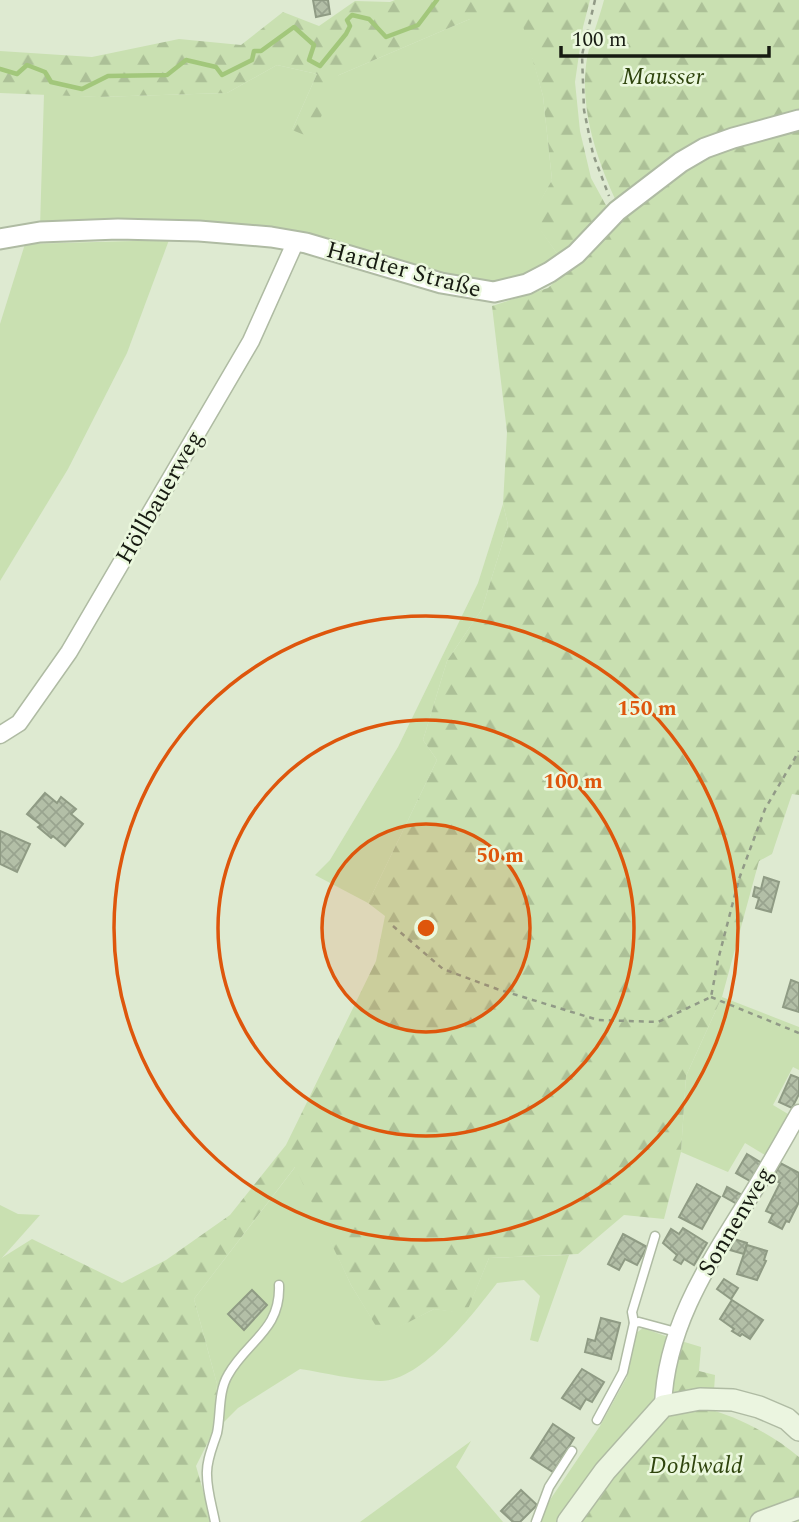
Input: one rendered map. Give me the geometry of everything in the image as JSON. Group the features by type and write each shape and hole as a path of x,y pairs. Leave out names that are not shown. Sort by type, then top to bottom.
{"main road":[{"path":"568,1522 605,1471 663,1406 700,1399 733,1401 760,1407 787,1419 799,1430"},
{"path":"761,1522 799,1508"}],"street":[{"name":"Hardter Straße","path":"0,239 40,232 118,229 199,231 271,237 306,243 441,283 494,292 527,284 550,272 576,254 617,211 681,162 705,148 799,121"},
{"name":"Höllbauerweg","path":"0,735 19,723 69,652 251,341 295,243"},
{"name":"Sonnenweg","path":"663,1406 665,1372 676,1332 695,1286 799,1112"}],"lane":[{"path":"597,1420 623,1372 634,1323 632,1312 655,1236"},
{"path":"215,1522 206,1473 217,1432 224,1384 232,1369 272,1320 280,1298 279,1285"},
{"path":"634,1323 676,1332"},
{"path":"536,1522 549,1487 572,1451"}],"path":[{"path":"596,0 582,55 584,110 593,154 604,186 617,211"},
{"path":"711,997 739,879 765,808 799,751"},
{"path":"393,926 443,969 497,989 598,1020 658,1022 711,997 799,1033"}],"green space":[{"path":"590,0 575,82 580,131 591,178 608,209 558,255 531,217 552,180 543,96 521,19 470,19 339,75 312,138 292,130 317,74 277,65 227,93 97,97 0,93 0,51 92,57 179,39 241,45 283,12 319,26 355,1"},
{"name":"Mausser","path":"604,0 799,0 799,110 729,131 616,201 596,149 585,95 587,58"},
{"path":"470,19 522,19 543,96 552,180 532,217 558,255 541,268 512,283 478,285 364,254 40,227 44,94 97,97 227,93 277,65 317,74 292,130 339,75"},
{"path":"799,130 799,795 792,794 772,854 759,861 722,997 686,1076 681,1152 664,1219 624,1215 578,1254 489,1258 466,1314 434,1309 382,1336 351,1285 295,1167 194,1299 217,1384 212,1434 196,1466 212,1522 0,1522 0,1259 32,1239 122,1283 166,1260 230,1215 286,1145 376,961 385,916 368,903 437,760 423,740 447,661 482,609 508,525 503,504 507,432 492,306 548,288 629,211 709,156"},
{"path":"169,240 127,353 68,469 0,581 0,324 25,244"},
{"path":"503,504 508,525 482,609 447,661 423,740 437,760 368,903 315,875 330,860 398,747 478,583"},
{"path":"722,997 799,1027 799,1070 793,1067 773,1105 788,1114 765,1155 745,1143 728,1172 681,1152 686,1076"},
{"path":"296,1166 351,1285 382,1335 434,1309 466,1313 489,1258 569,1255 538,1342 530,1340 540,1296 524,1280 497,1283 445,1344 412,1370 396,1378 380,1381 300,1369 238,1408 212,1434 217,1384 194,1299"},
{"path":"0,1205 18,1214 40,1215 0,1260"},
{"path":"643,1328 668,1337 659,1366 654,1408 627,1430 610,1457 559,1522 535,1522 600,1426 627,1377 635,1334"},
{"path":"678,1340 701,1347 699,1371 715,1375 714,1391 673,1394 668,1389"},
{"name":"Doblwald","path":"699,1406 752,1426 799,1457 799,1522 570,1522 665,1413"},
{"path":"471,1441 456,1467 503,1522 360,1522"}],"building":[{"path":"313,0 328,0 330,14 316,17"},
{"path":"45,793 57,803 61,797 76,809 71,814 83,824 65,846 53,836 51,838 38,827 41,825 27,814"},
{"path":"0,831 30,844 17,872 0,864"},
{"path":"764,877 779,882 771,912 756,908 759,898 753,896 755,887 761,889"},
{"path":"791,980 799,983 799,1012 783,1007"},
{"path":"791,1075 799,1078 799,1094 792,1108 779,1102"},
{"path":"747,1154 762,1163 752,1182 736,1173"},
{"path":"780,1163 799,1173 799,1202 789,1222 786,1221 782,1229 769,1222 773,1214 766,1211 780,1183 773,1179"},
{"path":"697,1184 720,1197 702,1229 679,1217"},
{"path":"727,1187 742,1195 737,1204 723,1196"},
{"path":"683,1228 707,1243 694,1265 684,1259 681,1264 674,1260 677,1255 663,1243 671,1229 679,1234"},
{"path":"623,1234 647,1247 637,1265 625,1259 619,1270 608,1264"},
{"path":"734,1239 747,1243 744,1254 730,1250"},
{"path":"747,1245 767,1251 766,1261 757,1280 737,1274"},
{"path":"724,1279 738,1288 731,1299 717,1289"},
{"path":"252,1290 267,1305 244,1330 228,1314"},
{"path":"732,1300 763,1320 750,1339 732,1331 734,1329 720,1319"},
{"path":"601,1318 620,1323 611,1359 585,1352 588,1339 595,1341"},
{"path":"582,1369 604,1382 592,1402 586,1399 580,1409 562,1398"},
{"path":"553,1424 574,1438 553,1472 531,1458"},
{"path":"521,1490 537,1505 520,1522 513,1522 501,1511"}],"waterway":[{"path":"0,69 17,74 27,65 45,72 51,82 82,89 108,76 167,75 186,60 216,67 222,75 252,60 254,51 261,51 294,27 314,45 309,60 320,66 346,34 350,26 347,20 352,15 369,19 386,37 418,25 437,0"}]}
